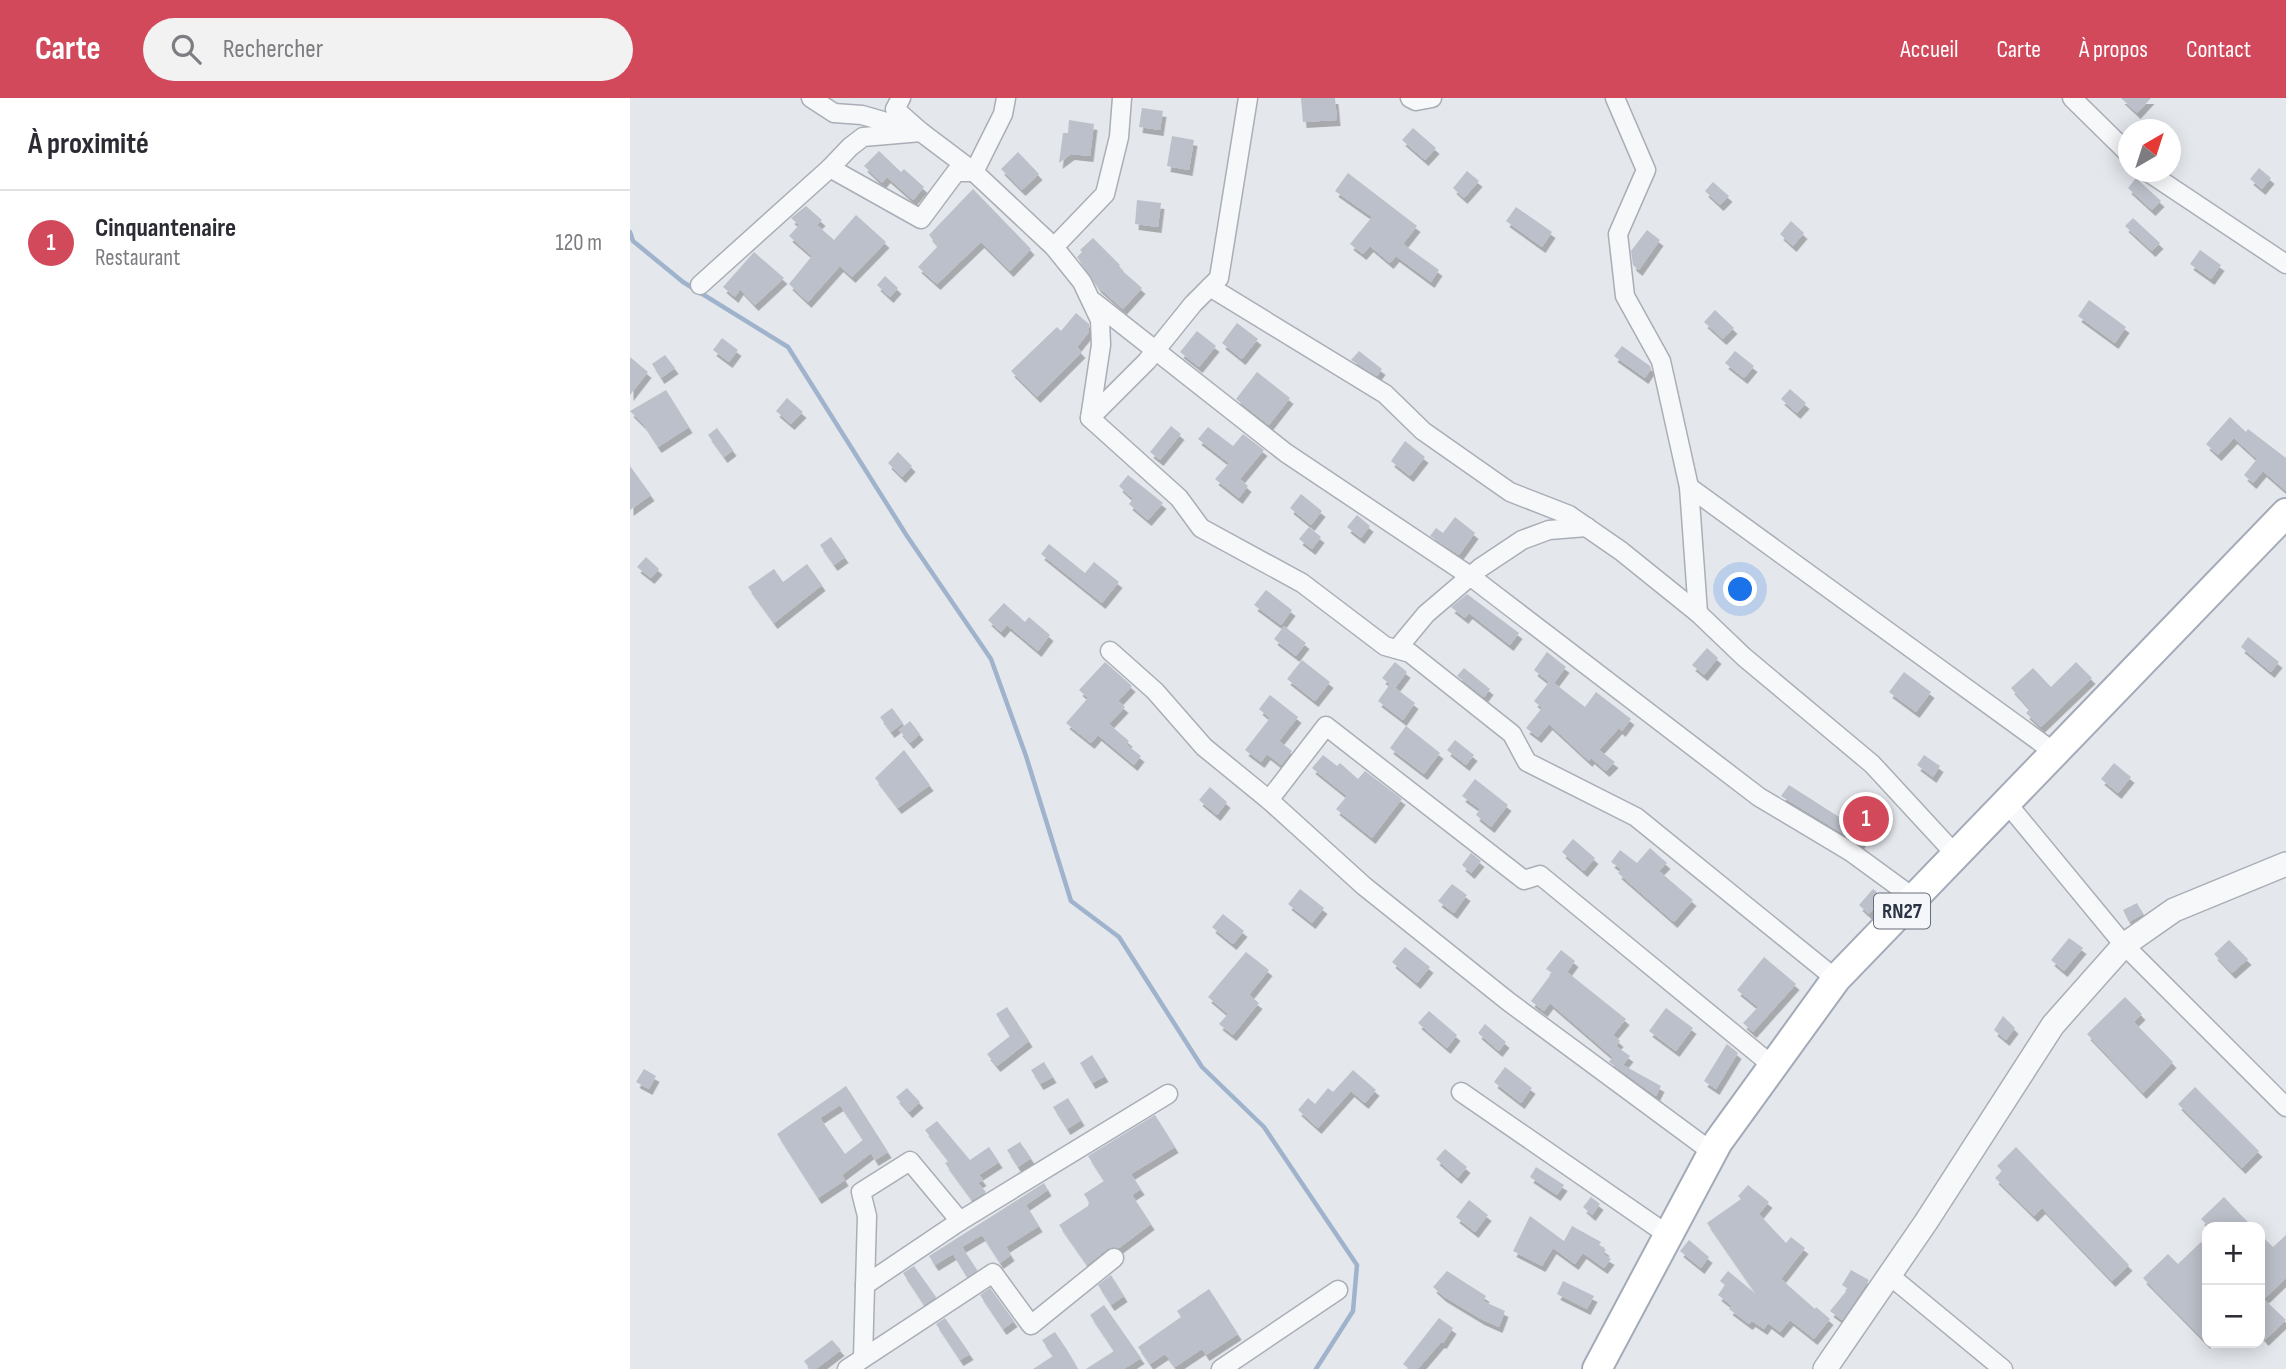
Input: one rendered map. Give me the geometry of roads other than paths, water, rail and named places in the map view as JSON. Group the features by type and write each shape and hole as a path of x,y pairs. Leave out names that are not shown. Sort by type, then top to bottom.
{"main road":[{"name":"RN27","path":"1597,1369 1712,1153 1836,979 2286,513"}],"street":[{"path":"811,98 834,113 862,115 921,132"},
{"path":"901,98 895,109 974,172 1054,247 1082,282 1100,320 1101,345 1090,418"},
{"path":"974,172 1003,114 1006,98"},
{"path":"1054,247 1105,194 1119,137 1122,98"},
{"path":"1090,418 1155,351 1219,278 1248,98"},
{"path":"1410,98 1416,101 1432,98"},
{"path":"1615,98 1646,170 1618,234 1625,296 1661,361 1689,487 1698,613"},
{"path":"2073,98 2118,142"},
{"path":"700,285 863,137 921,132"},
{"path":"830,168 921,219 956,172 974,172"},
{"path":"2163,182 2286,264"},
{"path":"1210,287 1385,394 1423,431 1510,492 1569,515 1621,551 1698,613 1744,657 1872,764 1956,855"},
{"path":"1090,298 1286,453 1470,576 1759,797 1851,852 1914,898"},
{"path":"1090,418 1180,498 1201,528 1302,583 1385,646 1410,653 1512,734 1527,762 1636,817 1836,979"},
{"path":"1689,487 2054,752"},
{"path":"1397,649 1426,614 1470,576 1522,540 1549,530 1587,527"},
{"path":"1110,650 1155,691 1204,747 1269,800 1375,895 1509,1002 1712,1153"},
{"path":"1269,800 1326,726 1524,880 1540,875 1773,1066"},
{"path":"2006,802 2124,945 2286,1107"},
{"path":"1825,1369 1926,1222 2053,1025 2124,945 2174,910 2286,864"},
{"path":"1461,1092 1668,1235"},
{"path":"865,1285 960,1221 1168,1094"},
{"path":"863,1358 867,1216 861,1192 910,1161 960,1221"},
{"path":"847,1369 993,1273 1031,1325 1114,1258"},
{"path":"1889,1275 2003,1369"},
{"path":"1220,1369 1338,1290"}],"waterway":[{"path":"630,232 633,241 683,282 788,347 907,536 991,659 1026,756 1071,901 1119,937 1202,1067 1264,1127 1357,1265 1353,1311 1316,1369"}],"place":[{"name":"Cinquantenaire","path":"1866,819"}]}
